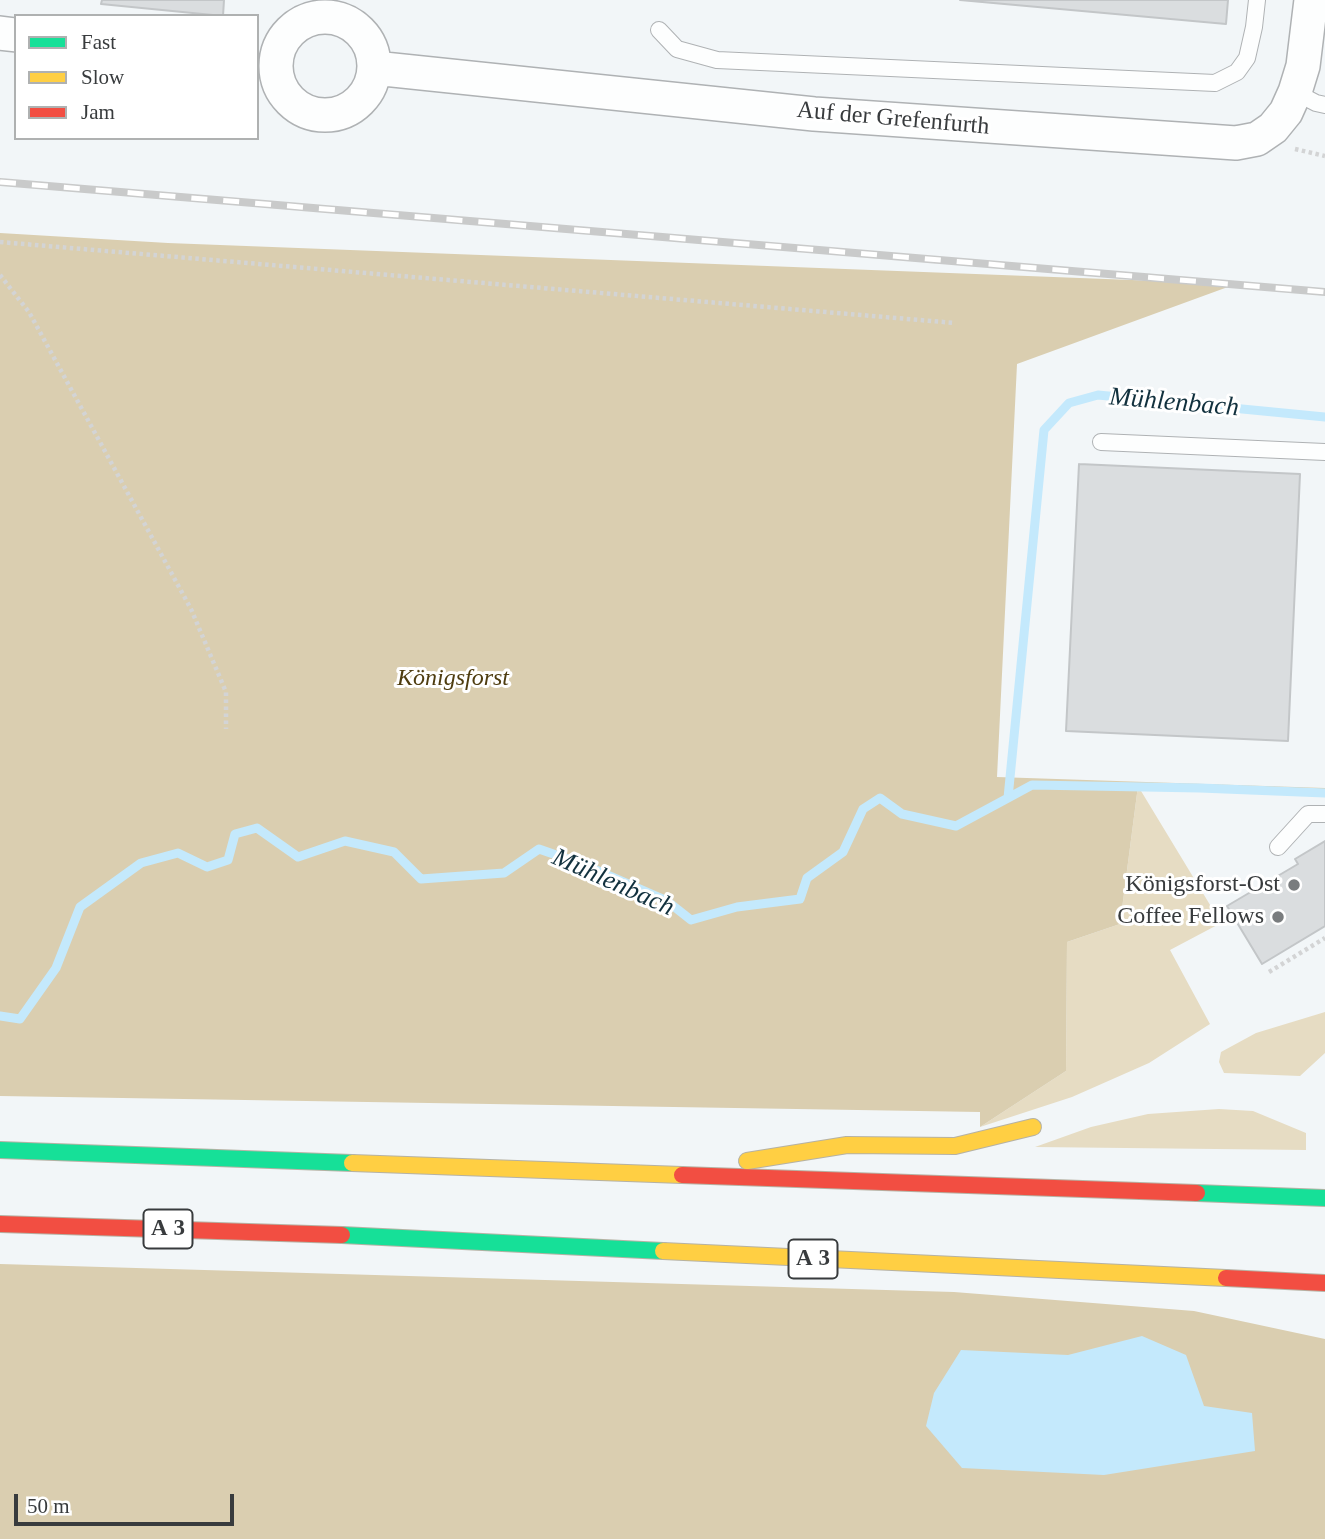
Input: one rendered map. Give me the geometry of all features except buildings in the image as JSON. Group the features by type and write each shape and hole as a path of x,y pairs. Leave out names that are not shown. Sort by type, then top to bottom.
{"highway":[{"path":"658,1175 847,1145 956,1146 1033,1128"},
{"path":"0,1150 1325,1198"},
{"name":"A 3","path":"0,1224 336,1235 1325,1283"},
{"name":"A 3","path":"1291,1282 1325,1290"}],"street":[{"name":"Auf der Grefenfurth","path":"374,68 814,114 1236,144 1257,139 1273,128 1286,112 1310,99 1303,66 1311,0"},
{"path":"331,17 358,29 373,54 374,68 371,83 363,97 351,107 336,113 321,114 305,111 292,102 282,90 267,59 289,32 301,23 315,18 331,17"}],"lane":[{"path":"659,30 677,49 717,60 1215,83 1237,72 1247,58 1257,0"},
{"path":"1101,442 1325,452"},
{"path":"1278,847 1308,814 1325,814"}],"path":[{"path":"0,242 955,323"},
{"path":"0,275 29,312 191,609 226,692 226,729"},
{"path":"1269,972 1325,938"}],"shaded area":[{"path":"1138,786 1221,923 1170,950 1210,1024 1149,1063 1072,1097 980,1127 1066,1071 1067,942 1120,924"},
{"path":"1325,1012 1325,1053 1300,1076 1224,1073 1219,1062 1221,1052 1256,1033"},
{"path":"1219,1109 1253,1111 1306,1133 1306,1150 1035,1147 1091,1127 1148,1114"}],"green space":[{"name":"Königsforst","path":"0,233 168,243 1236,284 1017,364 997,777 1325,788 1325,797 1138,786 1120,924 1067,942 1066,1071 980,1127 980,1112 0,1096"},
{"path":"0,1264 954,1292 1194,1311 1325,1339 1325,1539 0,1539"}],"water":[{"path":"1142,1336 1186,1355 1204,1406 1252,1413 1255,1451 1104,1475 962,1468 926,1426 934,1393 961,1350 1068,1355"}],"waterway":[{"name":"Mühlenbach","path":"0,1016 20,1019 56,968 80,907 141,863 178,853 207,867 228,860 235,834 257,828 298,857 345,841 394,852 421,879 504,873 539,849 582,864 667,901 691,920 737,907 800,899 807,878 843,852 863,809 880,798 902,814 956,826 1008,798 1044,430 1069,403 1098,395 1325,417"},
{"path":"1008,798 1032,785 1325,793"}],"railway":[{"path":"0,182 1325,292"}],"traffic: fast":[{"path":"0,1150 352,1163"},
{"path":"1197,1193 1325,1198"},
{"path":"342,1235 663,1251"}],"traffic: slow":[{"path":"747,1161 847,1145 955,1146 1033,1127"},
{"path":"352,1163 682,1175"},
{"path":"663,1251 1226,1278"}],"traffic: jam":[{"path":"682,1175 1197,1193"},
{"path":"0,1224 342,1235"},
{"path":"1226,1278 1325,1283"}],"place":[{"name":"Königsforst-Ost","path":"1294,885"},
{"name":"Coffee Fellows","path":"1278,917"}]}
